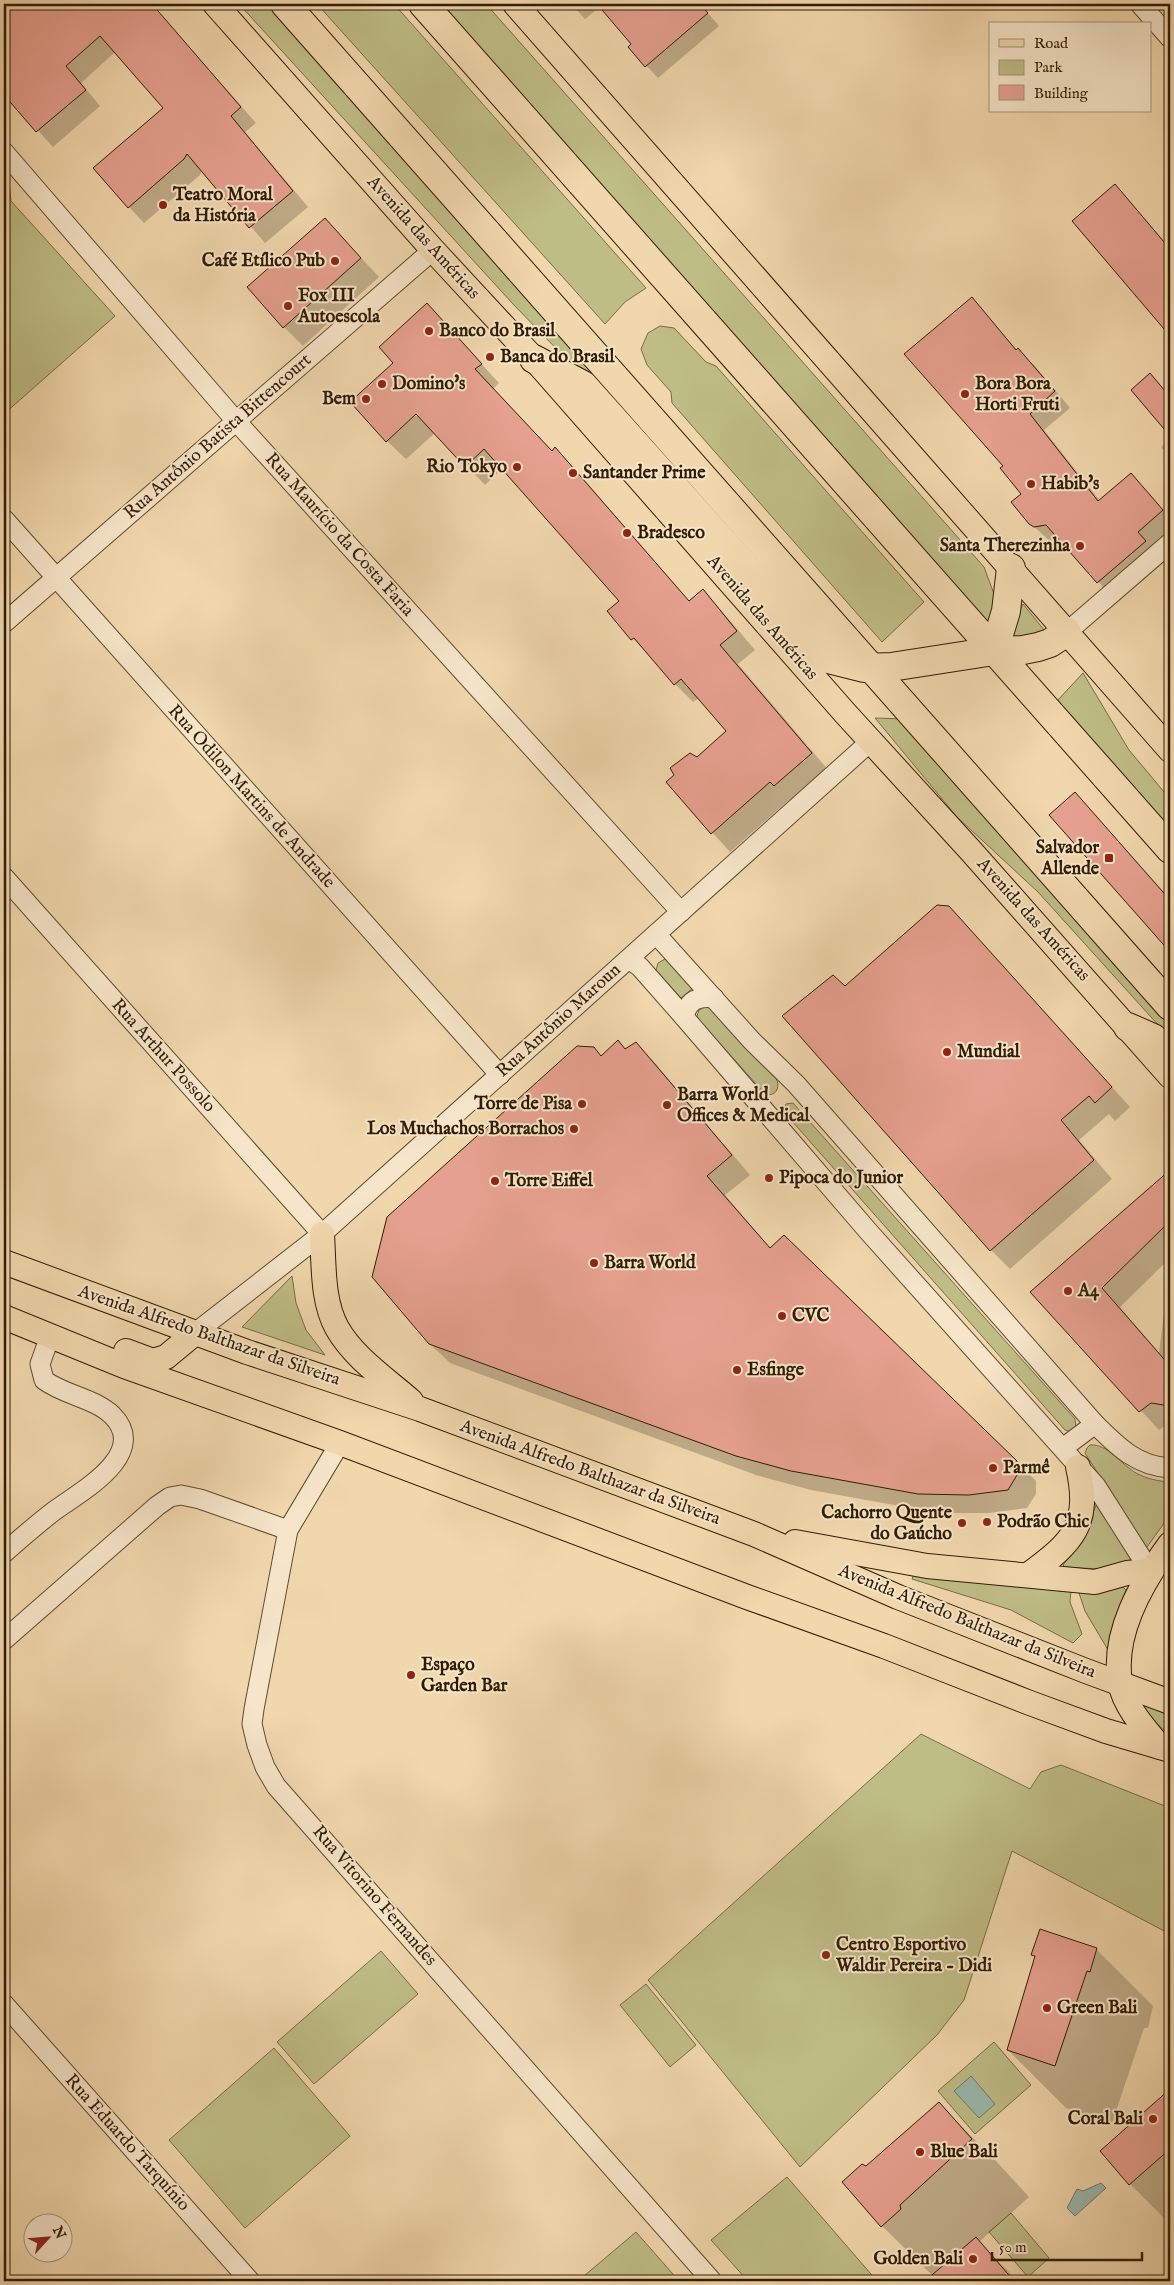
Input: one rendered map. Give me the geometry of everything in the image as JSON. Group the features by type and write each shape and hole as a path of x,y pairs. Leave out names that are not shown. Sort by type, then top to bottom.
{"highway":[{"path":"285,4 1170,1006"},
{"path":"423,4 1170,848"},
{"path":"534,359 583,385 828,659 849,666 873,669 994,651 1023,650 1050,643 1067,632"},
{"path":"994,651 1006,611 1011,568"},
{"path":"1128,1026 1153,1038 1170,1053"}],"main road":[{"name":"Avenida das Américas","path":"215,4 433,250 534,359 871,741 1128,1026 1170,1076"},
{"path":"515,4 612,118 1170,750"},
{"path":"322,1234 327,1298 337,1327 351,1348 420,1409"},
{"name":"Avenida Alfredo Balthazar da Silveira","path":"4,1262 196,1333 420,1409 754,1534 898,1597 1170,1702"},
{"path":"4,1308 153,1361 166,1357 196,1333"},
{"path":"4,1317 124,1366 340,1443 747,1597 884,1646 1030,1703 1106,1731 1165,1748"},
{"path":"1028,1575 1065,1546 1075,1532 1081,1514 1083,1490 1078,1467"},
{"path":"754,1534 927,1566 1095,1582 1127,1573 1150,1572"},
{"path":"1165,1748 1143,1727 1120,1683 1121,1642 1129,1617 1150,1572 1170,1544"}],"street":[{"path":"1140,4 1170,38"},
{"name":"Rua Maurício da Costa Faria","path":"4,152 236,421 681,912"},
{"name":"Rua Antônio Batista Bittencourt","path":"4,623 433,250"},
{"name":"Rua Odilon Martins de Andrade","path":"4,518 500,1075"},
{"path":"1067,632 1170,542"},
{"name":"Rua Antônio Maroun","path":"196,1333 322,1234 871,741"},
{"name":"Rua Arthur Possolo","path":"4,877 322,1234"},
{"path":"656,934 752,1041 796,1084 1120,1450 1140,1462 1170,1468"},
{"path":"629,959 640,967 684,1016 868,1231 1064,1448 1078,1467 1096,1486 1150,1572"},
{"path":"684,1016 688,1005 696,998 714,998"},
{"path":"4,1251 39,1276"},
{"path":"4,1552 54,1511 101,1477 123,1449 123,1437 119,1424 110,1414 51,1386 44,1380 40,1364 50,1336"},
{"path":"1064,1448 1095,1424"},
{"name":"Rua Vitorino Fernandes","path":"340,1443 288,1530 252,1724 264,1768 276,1786 712,2281"},
{"path":"4,1640 157,1506 170,1497 181,1495 200,1499 288,1530"},
{"name":"Rua Eduardo Tarquínio","path":"4,2004 250,2281"}],"green space":[{"path":"239,4 271,4 467,228 744,536 805,623 604,398 513,304"},
{"path":"317,4 394,4 646,288 625,302 605,324"},
{"path":"437,4 486,4 984,567 997,602 987,622"},
{"path":"9,182 11,201 115,316 4,414 4,186"},
{"path":"660,326 674,328 706,362 716,366 924,602 882,642 672,403 671,392 647,365 641,349 648,333"},
{"path":"1023,604 1049,636 1005,640"},
{"path":"1083,673 1129,750 1170,799 1170,839 1057,701"},
{"path":"875,718 906,719 1170,1026 1170,1038 1038,892 957,817"},
{"path":"668,959 694,987 681,998 656,970 658,963"},
{"path":"707,1006 712,1008 777,1080 776,1092 769,1095 765,1094 700,1021 697,1016 699,1010"},
{"path":"793,1103 1075,1419 1076,1428 1071,1432 1065,1430 791,1120 786,1117 784,1110 786,1104"},
{"path":"292,1276 296,1303 306,1330 325,1355 242,1327"},
{"path":"1090,1445 1096,1445 1109,1451 1131,1470 1140,1475 1170,1482 1170,1515 1147,1547 1085,1453"},
{"path":"1097,1503 1099,1503 1131,1558 1129,1561 1099,1569 1065,1567 1063,1565 1081,1541"},
{"path":"914,1574 1071,1590 1070,1602 1082,1634 1073,1643 1011,1610 912,1579"},
{"path":"1123,1587 1126,1590 1108,1650 1085,1611 1078,1590 1103,1591"},
{"path":"1150,1704 1170,1710 1170,1736 1146,1713 1144,1706"},
{"name":"Centro Esportivo Waldir Pereira - Didi","path":"921,1734 1030,1789 1041,1772 1061,1765 1170,1808 1170,1934 1012,1851 964,2000 937,2035 800,2167 648,1980"},
{"path":"381,1951 418,1994 314,2084 277,2042"},
{"path":"646,1984 696,2045 670,2067 620,2005"},
{"path":"994,2042 1031,2085 975,2134 938,2091"},
{"path":"274,2048 350,2136 245,2228 169,2140"},
{"path":"787,2177 877,2281 748,2281 711,2240"},
{"path":"1011,2213 1049,2258 1028,2277 989,2232"},
{"path":"636,2232 679,2281 578,2281"}],"shaded area":[{"path":"971,2076 995,2104 979,2118 954,2091"},
{"path":"1101,2183 1106,2188 1075,2216 1067,2208 1077,2189 1083,2191"}],"building":[{"path":"4,4 152,4 241,107 231,116 293,191 249,228 187,154 184,159 128,208 93,168 163,108 100,36 66,66 86,90 36,132 4,95"},
{"path":"597,4 700,4 708,13 645,67 628,47 631,44"},
{"path":"1115,184 1170,249 1170,336 1072,221"},
{"path":"325,218 361,258 283,328 247,287"},
{"path":"972,297 1016,350 1018,348 1055,391 1030,414 1098,501 1131,473 1163,510 1138,532 1146,541 1097,583 1046,525 1034,527 1029,524 1011,502 1021,494 1000,468 1003,466 904,354"},
{"path":"427,303 482,364 475,369 552,451 555,447 689,601 703,589 737,631 720,645 812,753 774,786 770,782 711,834 666,782 674,775 670,768 690,753 697,757 726,731 681,679 674,685 634,638 631,640 607,611 619,601 484,449 465,467 416,414 386,442 350,402 393,363 379,347"},
{"path":"1150,373 1170,397 1170,436 1131,390"},
{"name":"Salvador Allende","path":"1075,792 1170,900 1170,952 1049,815"},
{"name":"Mundial","path":"937,905 949,906 1112,1087 1095,1103 1089,1096 1061,1120 1094,1160 990,1251 782,1016 833,975 845,986"},
{"name":"Barra World","path":"618,1040 625,1049 636,1042 732,1155 707,1176 770,1248 784,1235 1017,1461 1017,1475 1008,1490 969,1495 918,1494 791,1471 736,1456 429,1344 372,1277 387,1217 577,1046 594,1047 601,1056"},
{"name":"A4","path":"1170,1170 1170,1221 1102,1288 1170,1366 1170,1406 1151,1403 1139,1412 1030,1292"},
{"name":"Green Bali","path":"1040,1929 1097,1948 1090,1972 1087,1971 1055,2066 1007,2050 1035,1956 1031,1955"},
{"name":"Coral Bali","path":"1170,2089 1170,2149 1129,2185 1100,2151"},
{"name":"Blue Bali","path":"939,2102 972,2139 900,2205 901,2209 881,2227 842,2182 862,2164 866,2166"},
{"name":"Golden Bali","path":"976,2237 1014,2281 925,2281"}],"place":[{"name":"Teatro Moral da História","path":"163,205"},
{"name":"Café Etílico Pub","path":"335,261"},
{"name":"Fox III Autoescola","path":"288,306"},
{"name":"Banco do Brasil","path":"429,331"},
{"name":"Banca do Brasil","path":"490,357"},
{"name":"Domino's","path":"382,384"},
{"name":"Bora Bora Horti Fruti","path":"965,394"},
{"name":"Bem","path":"366,399"},
{"name":"Rio Tokyo","path":"517,467"},
{"name":"Santander Prime","path":"573,473"},
{"name":"Habib's","path":"1031,484"},
{"name":"Bradesco","path":"627,533"},
{"name":"Santa Therezinha","path":"1080,546"},
{"name":"Salvador Allende","path":"1109,858"},
{"name":"Mundial","path":"947,1052"},
{"name":"Torre de Pisa","path":"582,1104"},
{"name":"Barra World Offices & Medical","path":"667,1105"},
{"name":"Los Muchachos Borrachos","path":"574,1129"},
{"name":"Pipoca do Junior","path":"769,1178"},
{"name":"Torre Eiffel","path":"495,1181"},
{"name":"Barra World","path":"594,1263"},
{"name":"A4","path":"1068,1291"},
{"name":"CVC","path":"782,1316"},
{"name":"Esfinge","path":"737,1370"},
{"name":"Parmê","path":"993,1468"},
{"name":"Podrão Chic","path":"987,1522"},
{"name":"Cachorro Quente do Gaúcho","path":"962,1523"},
{"name":"Espaço Garden Bar","path":"411,1675"},
{"name":"Centro Esportivo Waldir Pereira - Didi","path":"826,1955"},
{"name":"Green Bali","path":"1047,2008"},
{"name":"Coral Bali","path":"1153,2119"},
{"name":"Blue Bali","path":"920,2152"},
{"name":"Golden Bali","path":"973,2259"}]}
